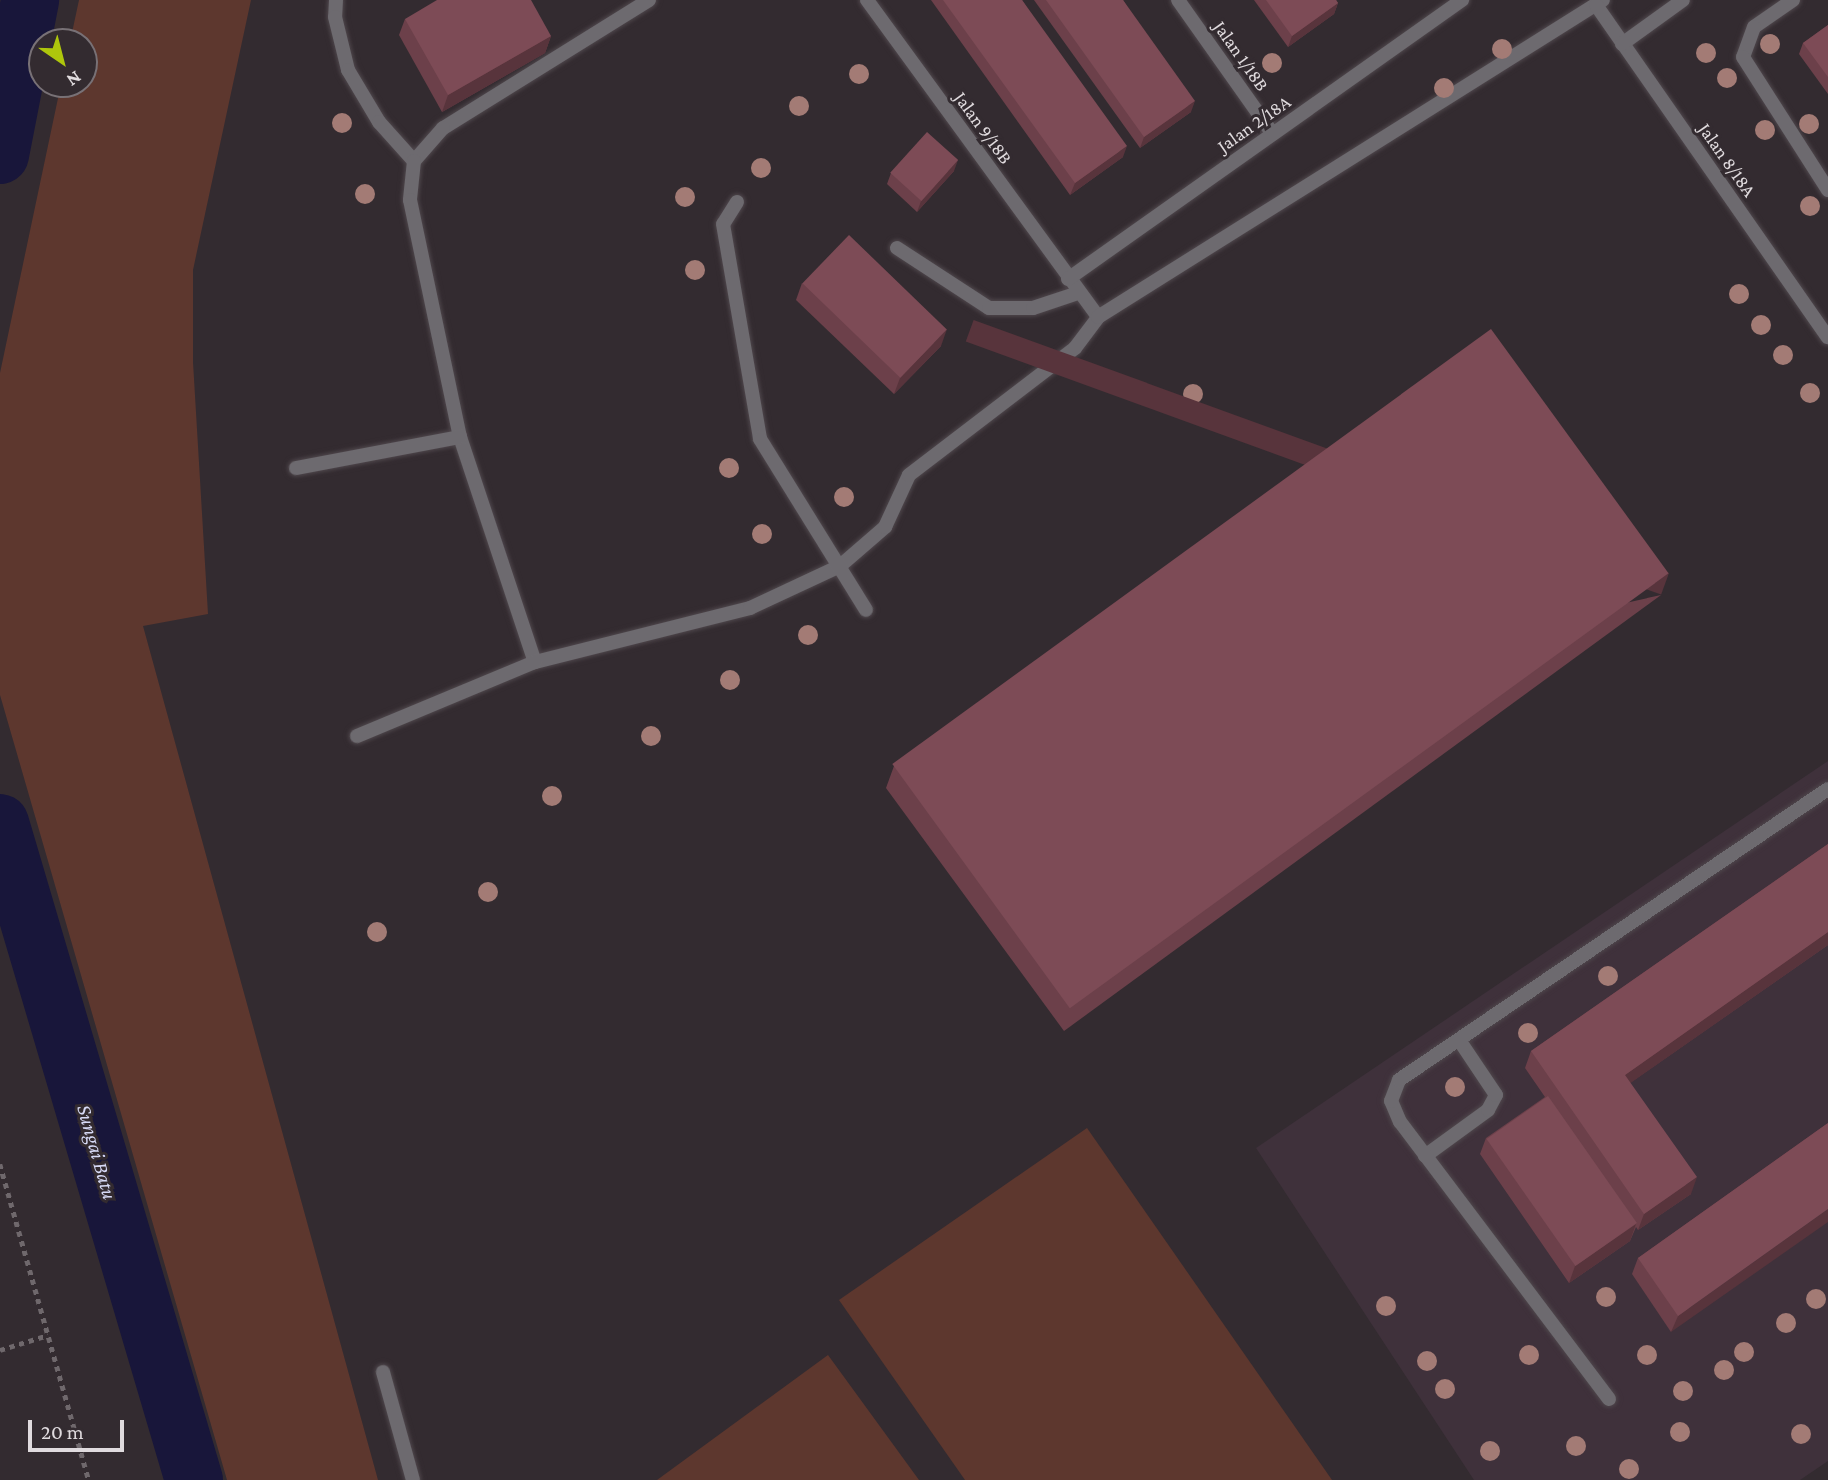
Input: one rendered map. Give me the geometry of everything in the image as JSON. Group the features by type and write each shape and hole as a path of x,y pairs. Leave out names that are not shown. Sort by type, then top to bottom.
{"street":[{"path":"336,0 335,17 348,70 379,122 414,162"},
{"path":"535,662 460,437 410,200 414,162 443,128 649,0"},
{"name":"Jalan 9/18B","path":"867,0 1098,317"},
{"name":"Jalan 1/18B","path":"1178,0 1273,134"},
{"name":"Jalan 2/18A","path":"1068,279 1462,0"},
{"path":"1622,44 1683,0"},
{"path":"1793,0 1754,27 1745,42 1743,57 1748,70 1828,190"},
{"path":"357,736 535,662 750,608 840,566 885,527 909,475 1075,348 1098,317 1599,3"},
{"name":"Jalan 8/18A","path":"1599,3 1622,44 1828,337"},
{"path":"737,202 723,224 760,439 866,610"},
{"path":"897,248 989,308 1033,308 1078,293"},
{"path":"296,468 460,437"},
{"path":"1609,1399 1425,1156 1391,1101 1399,1080 1828,789"},
{"path":"1425,1156 1488,1110 1496,1095 1459,1040"},
{"path":"383,1371 413,1480"}],"path":[{"path":"0,1164 89,1480"},
{"path":"0,1350 48,1335"}],"shaded area":[{"path":"79,0 251,0 193,270 193,362 208,614 143,626 378,1480 227,1480 0,695 0,373 58,98 98,98 98,28 73,28"},
{"path":"1828,761 1828,1461 1800,1480 1474,1480 1256,1148"},
{"path":"1087,1128 1332,1480 965,1480 839,1300"},
{"path":"828,1355 919,1480 657,1480"}],"building":[{"path":"437,0 531,0 551,36 448,95 405,19"},
{"path":"943,0 1022,0 1127,146 1075,183"},
{"path":"1046,0 1123,0 1195,101 1144,137"},
{"path":"1266,0 1336,0 1338,3 1292,36"},
{"path":"1828,25 1828,77 1803,43"},
{"path":"927,132 958,160 921,201 890,173"},
{"path":"849,235 947,329 900,378 802,283"},
{"path":"1491,329 1669,573 1070,1008 892,764"},
{"path":"1828,844 1828,932 1625,1075 1697,1177 1644,1214 1531,1051"},
{"path":"1548,1096 1637,1223 1575,1266 1487,1139"},
{"path":"1828,1123 1828,1209 1678,1316 1638,1258"}],"waterway":[{"name":"Sungai Batu","path":"0,155 30,0"},
{"name":"Sungai Batu","path":"0,823 194,1480"}]}
